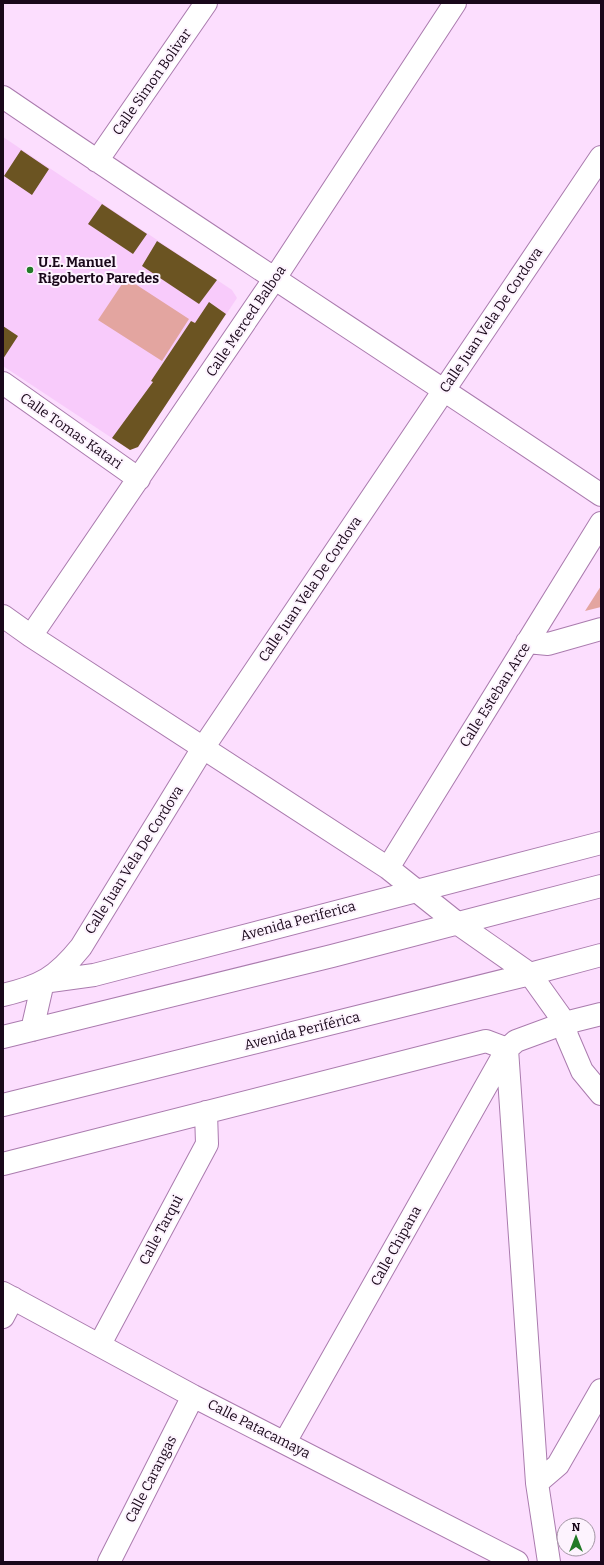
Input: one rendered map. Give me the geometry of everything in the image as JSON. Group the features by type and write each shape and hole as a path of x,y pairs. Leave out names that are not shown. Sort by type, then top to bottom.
{"street":[{"name":"Calle Simon Bolivar","path":"97,161 206,3"},
{"name":"Calle Merced Balboa","path":"31,636 275,278 455,3"},
{"path":"3,97 97,161 445,389 601,495"},
{"name":"Calle Juan Vela De Cordova","path":"3,995 34,986 53,977 68,963 81,947 203,748 601,158"},
{"name":"Calle Tomas Katari","path":"3,383 139,479"},
{"name":"Calle Esteban Arce","path":"388,868 601,523"},
{"path":"3,616 31,636 388,868 457,923 530,974 565,1023 567,1036 582,1071 601,1094"},
{"path":"527,642 548,644 601,629"},
{"name":"Avenida Periferica","path":"43,982 94,975 601,843"},
{"path":"3,1038 332,956 601,886"},
{"name":"Avenida Periférica","path":"3,1105 601,955"},
{"path":"32,1030 43,982"},
{"path":"507,1049 516,1041 565,1023 601,1014"},
{"path":"3,1164 486,1041 507,1049"},
{"path":"507,1049 537,1483 549,1562"},
{"name":"Calle Chipana","path":"285,1442 507,1049"},
{"name":"Calle Tarqui","path":"100,1344 207,1144 206,1112"},
{"path":"3,1317 8,1295"},
{"name":"Calle Patacamaya","path":"8,1295 193,1396 517,1562"},
{"path":"537,1483 558,1465 601,1390"},
{"name":"Calle Carangas","path":"109,1562 193,1396"}],"shaded area":[{"path":"3,137 232,290 237,298 138,447 130,450 3,366"},
{"path":"126,278 189,319 162,361 98,320"},
{"path":"601,586 601,607 585,611"}],"building":[{"path":"21,150 49,169 32,195 4,176"},
{"path":"102,204 147,234 133,254 88,224"},
{"path":"157,241 217,280 199,304 142,266"},
{"path":"209,302 226,314 138,447 130,450 112,438 153,382 151,381 191,321 195,323"},
{"path":"3,326 18,336 3,359"}],"place":[{"name":"U.E. Manuel Rigoberto Paredes","path":"30,270"}]}
